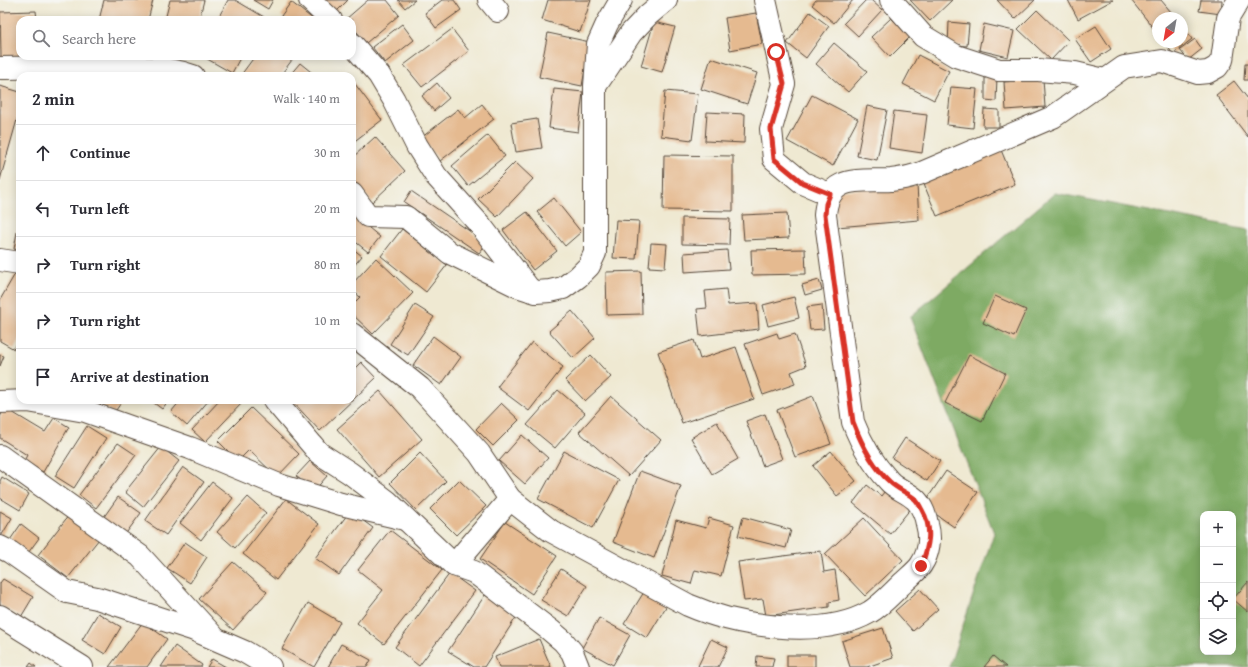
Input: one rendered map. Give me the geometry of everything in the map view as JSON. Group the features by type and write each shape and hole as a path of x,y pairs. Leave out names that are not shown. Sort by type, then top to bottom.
{"street":[{"path":"310,0 327,16"},
{"path":"356,200 368,216 406,217 450,252 517,286 536,292 550,291 563,288 578,278 589,266 595,253 595,86 598,44 607,24 621,0"},
{"path":"595,86 631,33 648,14 666,0"},
{"path":"765,0 784,84 771,129 774,159 803,183 830,194"},
{"path":"891,0 923,36 956,56 999,70 1038,70 1075,73 1104,80"},
{"path":"356,337 420,388 479,452 510,498 551,531 701,611 737,621 798,628 839,623 854,619 881,604 921,566 930,538 928,525 924,514 916,500 890,482 878,468 860,438 853,422 825,215 826,204 830,194 837,187 846,182 903,178 936,167 1053,117 1104,80 1124,68 1162,61 1198,73 1208,72 1217,67 1222,60 1228,18 1239,0"},
{"path":"356,49 379,75 394,100 417,146 436,176 481,226 530,290"},
{"path":"0,68 88,65 134,67 181,72"},
{"path":"0,260 16,262"},
{"path":"0,402 16,401"},
{"path":"45,404 86,411 190,448 279,485 341,504 405,519"},
{"path":"277,404 319,453 350,473 387,502 454,565 474,572 563,641 572,652 578,667"},
{"path":"0,456 140,556 216,639"},
{"path":"454,565 510,498"},
{"path":"0,547 10,552 66,592 97,598 192,629 245,652 270,667"},
{"path":"0,616 82,667"}],"green space":[{"path":"1055,193 1248,230 1248,667 949,667 994,533 910,317"}],"building":[{"path":"104,0 153,0 149,16 100,16"},
{"path":"170,0 204,0 200,16 166,16"},
{"path":"228,0 235,0 262,16 219,16"},
{"path":"253,0 273,0 268,9"},
{"path":"319,0 348,0 334,14"},
{"path":"368,0 387,0 399,15 366,43 356,31 356,16 349,16"},
{"path":"398,0 415,0 405,8"},
{"path":"442,0 454,0 461,10 436,28 425,13"},
{"path":"548,0 591,0 580,32 542,20"},
{"path":"816,0 853,0 834,23 812,5"},
{"path":"866,0 871,0 882,10 858,36 844,23"},
{"path":"910,0 952,0 930,21"},
{"path":"997,0 1035,0 1015,19"},
{"path":"1068,0 1113,0 1078,19"},
{"path":"1131,0 1161,0 1171,12 1152,12 1152,26"},
{"path":"1201,0 1222,0 1221,14 1199,11"},
{"path":"291,2 309,16 281,16"},
{"path":"1037,10 1069,41 1051,60 1018,29"},
{"path":"36,11 37,16 16,16 16,58 1,58 0,12"},
{"path":"810,12 829,26 806,58 787,43"},
{"path":"756,13 762,44 730,50 725,18"},
{"path":"891,18 910,37 890,57 871,37"},
{"path":"654,22 675,27 662,72 641,66"},
{"path":"949,22 969,24 967,46 948,45"},
{"path":"402,24 414,40 385,63 372,47"},
{"path":"984,24 1014,31 1008,57 979,50"},
{"path":"1096,26 1111,49 1091,62 1075,39"},
{"path":"452,29 469,51 422,87 404,65"},
{"path":"548,33 590,42 582,86 539,77"},
{"path":"1188,34 1192,39 1188,42"},
{"path":"1195,39 1202,49 1188,60 1180,50 1183,48 1188,48 1188,44"},
{"path":"834,43 867,71 848,92 816,64"},
{"path":"1168,48 1181,48 1173,54"},
{"path":"918,55 949,71 934,100 903,84"},
{"path":"711,58 757,73 747,104 701,89"},
{"path":"209,60 239,60 233,72"},
{"path":"252,60 292,60 283,72 243,72"},
{"path":"300,63 311,72 292,72"},
{"path":"1245,64 1248,64 1248,80 1244,80"},
{"path":"985,77 997,77 996,101 985,100"},
{"path":"1043,79 1045,107 1006,110 1004,82"},
{"path":"1234,81 1248,99 1248,137 1216,95"},
{"path":"437,83 449,98 434,111 422,96"},
{"path":"356,85 382,120 356,140"},
{"path":"0,86 16,91 16,123 0,180"},
{"path":"951,87 977,89 973,128 947,125"},
{"path":"554,89 583,92 578,132 549,128"},
{"path":"665,91 698,94 692,140 661,136"},
{"path":"812,95 858,119 833,166 787,141"},
{"path":"482,104 494,119 440,161 421,138 458,109 465,118"},
{"path":"867,106 887,110 877,160 857,156"},
{"path":"984,109 999,110 999,127 983,127"},
{"path":"894,111 927,115 922,153 889,148"},
{"path":"707,112 745,114 744,143 705,141"},
{"path":"537,119 542,148 516,152 511,123"},
{"path":"488,135 505,156 468,186 452,166"},
{"path":"375,137 405,171 372,202 356,184 356,154"},
{"path":"1001,150 1015,184 937,216 923,182"},
{"path":"664,155 733,156 733,211 663,210"},
{"path":"515,162 533,179 497,217 478,199"},
{"path":"917,185 919,220 837,227 835,191"},
{"path":"411,191 487,243 479,253 404,202"},
{"path":"554,198 581,232 565,246 537,212"},
{"path":"527,212 557,251 533,270 503,230"},
{"path":"787,213 789,238 744,240 742,215"},
{"path":"356,217 380,237 368,252 356,242"},
{"path":"682,218 730,219 729,245 682,244"},
{"path":"616,220 639,221 636,259 613,258"},
{"path":"402,229 447,265 426,292 381,256"},
{"path":"16,238 16,249 14,249"},
{"path":"651,243 667,244 665,268 649,267"},
{"path":"805,249 806,274 752,275 751,250"},
{"path":"727,250 729,269 685,272 684,253"},
{"path":"356,251 362,256 356,263"},
{"path":"376,258 413,293 373,334 356,318 356,301 360,297 356,294 356,280"},
{"path":"641,271 642,314 607,315 606,272"},
{"path":"16,275 16,345 14,349 0,341 0,300"},
{"path":"819,280 822,290 805,295 802,285"},
{"path":"726,289 728,305 757,303 759,329 700,336 697,309 707,308 705,291"},
{"path":"995,296 1026,310 1014,337 983,323"},
{"path":"794,297 799,318 768,326 763,305"},
{"path":"415,305 434,317 408,355 390,344"},
{"path":"822,305 824,329 810,330 807,307"},
{"path":"572,311 595,338 573,358 549,331"},
{"path":"777,333 779,339 795,334 806,366 791,372 795,384 763,395 745,344"},
{"path":"433,336 461,357 441,385 413,365"},
{"path":"694,340 700,359 736,347 754,399 682,423 658,352"},
{"path":"532,342 563,367 529,411 497,387"},
{"path":"0,355 4,356 0,366"},
{"path":"591,355 611,377 585,401 565,380"},
{"path":"969,355 1005,373 982,421 945,403"},
{"path":"361,362 376,378 356,397 356,367"},
{"path":"558,390 585,413 555,448 527,425"},
{"path":"380,391 422,439 379,477 337,429"},
{"path":"611,396 661,440 629,476 579,432"},
{"path":"813,396 831,444 795,457 777,410"},
{"path":"501,403 519,420 493,446 476,429"},
{"path":"100,404 120,404 114,413"},
{"path":"155,404 166,404 162,409"},
{"path":"178,404 206,404 187,426 171,412"},
{"path":"216,404 241,404 205,442 192,430"},
{"path":"295,404 349,404 320,431"},
{"path":"5,408 45,432 54,418 69,427 43,472 24,461 27,455 0,438 0,417"},
{"path":"251,408 299,454 277,477 249,450 238,461 218,441"},
{"path":"765,414 782,459 763,466 746,421"},
{"path":"717,422 738,459 712,474 691,438"},
{"path":"87,426 106,438 74,488 55,476"},
{"path":"522,435 548,458 525,484 499,461"},
{"path":"905,438 940,461 927,481 892,458"},
{"path":"118,443 136,455 96,508 79,495"},
{"path":"161,447 179,461 143,507 125,492"},
{"path":"564,451 619,480 593,528 538,499"},
{"path":"831,451 856,481 837,496 813,466"},
{"path":"420,453 446,481 416,510 390,483"},
{"path":"310,461 327,476 314,491 296,476"},
{"path":"183,467 204,482 166,535 145,521"},
{"path":"640,471 681,486 654,558 613,542"},
{"path":"946,471 978,492 954,527 923,505"},
{"path":"2,477 29,494 20,510 0,498 0,481"},
{"path":"459,480 486,506 456,535 430,509"},
{"path":"212,482 233,498 201,540 180,523"},
{"path":"867,485 881,496 888,487 912,507 890,534 853,503"},
{"path":"118,497 141,513 124,536 101,521"},
{"path":"248,497 266,513 235,548 217,532"},
{"path":"286,499 319,524 276,580 243,554"},
{"path":"0,511 12,518 0,538"},
{"path":"350,511 373,528 339,575 315,558"},
{"path":"69,515 99,539 68,578 38,555"},
{"path":"743,517 791,530 786,548 738,536"},
{"path":"709,518 734,525 721,576 695,570 691,584 662,576 676,520 706,528"},
{"path":"864,518 903,560 865,596 825,554"},
{"path":"505,522 557,556 532,594 480,559"},
{"path":"21,524 39,538 28,553 10,540"},
{"path":"390,530 442,570 384,644 357,623 383,590 358,570"},
{"path":"185,542 207,557 190,583 167,568"},
{"path":"821,551 824,572 835,570 839,600 829,602 829,607 766,616 763,599 744,601 738,562"},
{"path":"233,562 267,592 233,630 199,599"},
{"path":"561,569 587,586 568,616 541,600"},
{"path":"450,573 475,591 419,666 395,647"},
{"path":"3,579 33,597 21,617 0,605 0,583"},
{"path":"1248,582 1248,612 1236,602 1236,596"},
{"path":"920,589 938,609 913,631 895,611"},
{"path":"644,592 667,605 647,638 624,624"},
{"path":"485,595 517,616 484,667 474,667 448,651"},
{"path":"308,603 340,622 314,667 282,649"},
{"path":"98,613 121,627 105,654 82,640"},
{"path":"599,618 630,635 613,665 582,648"},
{"path":"143,622 167,639 147,667 109,667"},
{"path":"883,628 893,658 867,667 850,667 842,641"},
{"path":"539,639 551,667 499,667 495,657"},
{"path":"711,639 728,647 718,667 700,667 698,666"},
{"path":"341,644 371,660 367,667 328,667"},
{"path":"175,646 202,665 201,667 161,667"},
{"path":"787,655 815,655 815,667 787,667"},
{"path":"757,656 774,658 772,667 756,667"},
{"path":"993,656 1006,667 984,667"},
{"path":"212,659 226,667 207,667"},
{"path":"31,663 36,667 28,667"}],"route":[{"path":"776,52 784,84 771,129 774,159 803,183 830,194 826,204 825,215 853,422 860,438 878,468 890,482 916,500 924,514 928,525 930,538 921,566"}]}
